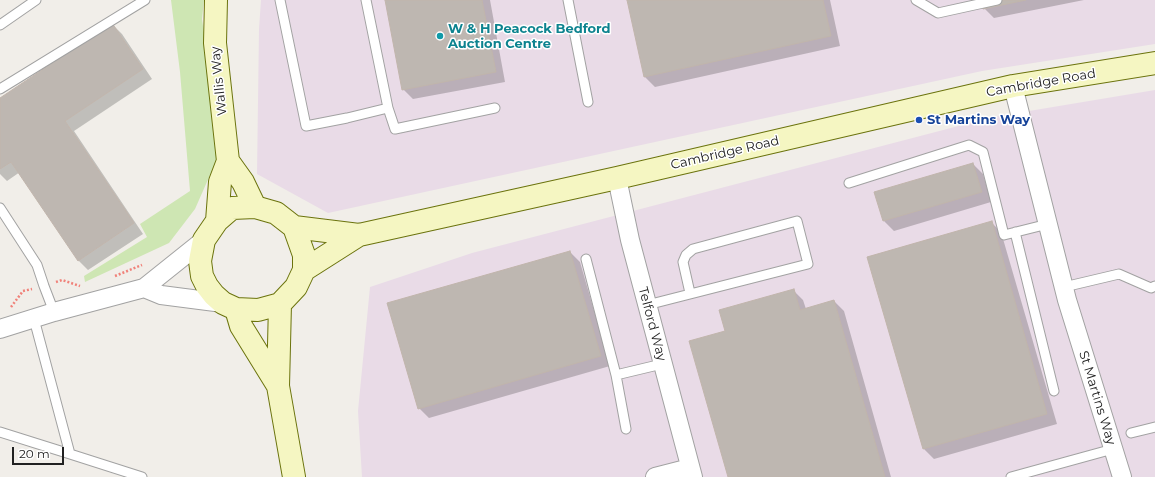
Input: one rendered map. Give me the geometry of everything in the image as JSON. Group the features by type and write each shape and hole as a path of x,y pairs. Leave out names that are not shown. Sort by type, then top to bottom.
{"street":[{"name":"Wallis Way","path":"216,0 215,43 228,161 220,182 217,221"},
{"name":"Cambridge Road","path":"304,270 358,235 617,178 1013,86 1155,63"},
{"name":"St Martins Way","path":"1013,86 1067,300 1122,477"},
{"name":"Wallis Way","path":"228,161 243,182 255,207"},
{"name":"Telford Way","path":"617,178 630,240 692,473 655,477"},
{"path":"0,329 54,312 144,288 204,240 217,221 232,208 255,207 276,213 294,227 358,235"},
{"path":"144,288 161,295 258,310 280,304 296,287 304,270 304,255 294,227"},
{"path":"204,240 200,261 202,276 207,286 214,295 230,306 278,386"},
{"path":"280,304 278,386 294,477"}],"lane":[{"path":"0,25 36,0"},
{"path":"0,89 145,0"},
{"path":"280,0 306,126 388,108"},
{"path":"366,0 388,108 396,129 495,108"},
{"path":"568,0 588,102"},
{"path":"916,0 938,12 997,0"},
{"path":"849,183 969,145 983,152 1004,235 1048,224"},
{"path":"0,208 37,265 54,312"},
{"path":"647,304 808,264 797,221 693,250 686,255 683,262 690,293"},
{"path":"1015,232 1054,391"},
{"path":"586,259 616,375 626,428"},
{"path":"1064,287 1119,274 1150,288 1155,286"},
{"path":"34,319 70,454"},
{"path":"616,375 662,364"},
{"path":"1131,433 1155,427"},
{"path":"0,432 142,477"},
{"path":"1011,477 1113,448"}],"path":[{"path":"108,279 144,264"},
{"path":"62,280 86,288"},
{"path":"9,310 23,291"}],"shaded area":[{"path":"261,0 1155,0 1155,44 982,71 328,213 257,174 259,29"},
{"path":"1155,90 1155,477 362,477 358,411 370,287 472,253 993,117"}],"green space":[{"path":"171,0 204,0 202,19 219,136 215,174 210,175 195,209 169,243 85,282 84,276 147,237 140,224 190,191 180,72"}],"building":[{"name":"W & H Peacock Bedford Auction Centre","path":"385,0 482,0 496,72 402,90"},
{"path":"627,0 823,0 831,36 644,77"},
{"path":"981,0 1026,0 983,9"},
{"path":"112,23 143,69 65,121 134,223 78,261 11,162 0,169 0,98"},
{"path":"973,163 982,192 883,221 874,192"},
{"path":"992,221 1047,414 923,449 867,257"},
{"path":"570,251 601,356 418,409 387,303"},
{"path":"794,289 800,310 834,300 885,477 728,477 689,341 725,331 719,310"}],"place":[{"name":"W & H Peacock Bedford Auction Centre","path":"440,36"},
{"name":"St Martins Way","path":"919,120"}]}
